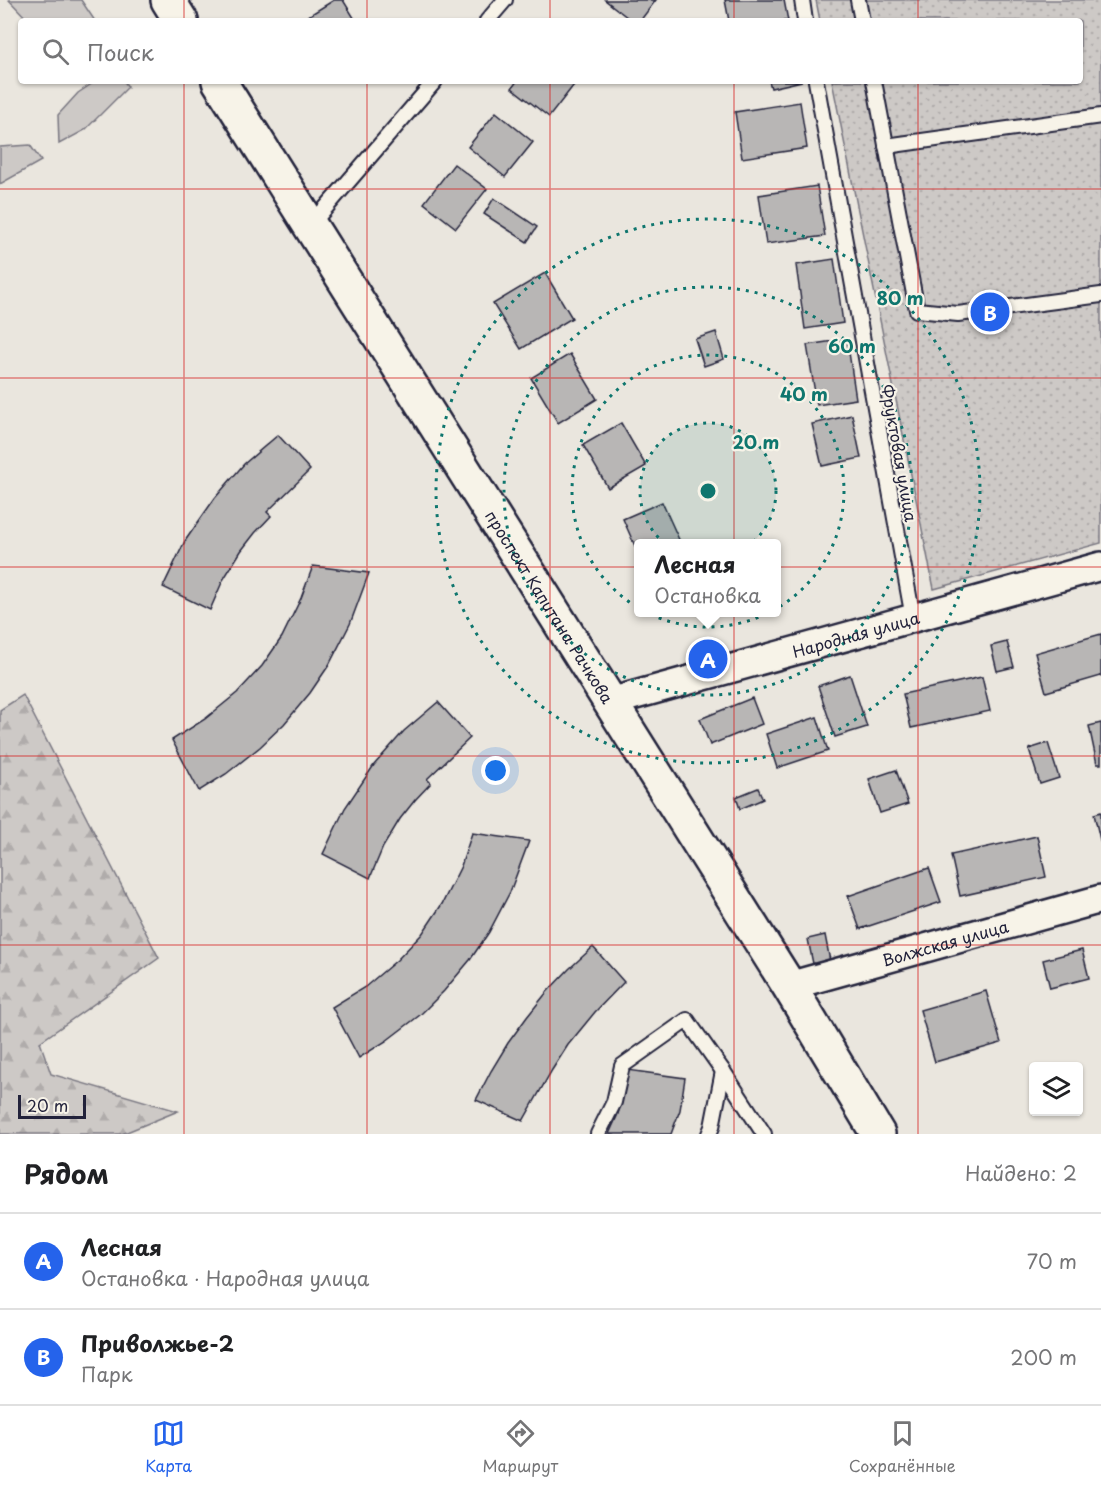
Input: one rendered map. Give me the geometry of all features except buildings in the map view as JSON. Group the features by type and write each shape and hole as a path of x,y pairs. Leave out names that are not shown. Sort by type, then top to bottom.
{"street":[{"path":"168,0 179,18"},
{"name":"проспект Капитана Рачкова","path":"221,84 789,986 878,1134"},
{"name":"Народная улица","path":"610,702 1101,566"},
{"name":"Волжская улица","path":"789,986 1101,899"}],"lane":[{"path":"490,18 505,0"},
{"path":"801,0 804,18"},
{"path":"858,0 861,18"},
{"path":"310,226 432,84"},
{"name":"Фруктовая улица","path":"817,84 913,618"},
{"path":"875,84 917,310 958,314 1101,295"},
{"path":"886,146 1101,116"},
{"path":"598,1134 614,1102 622,1066 687,1020 764,1134"},
{"path":"709,1134 723,1071"}],"green space":[{"path":"9,0 81,0 93,18 26,18"},
{"path":"816,0 1101,0 1101,543 934,589 833,84 1083,84 1083,18 819,18"},
{"path":"92,84 126,84 128,87 85,130 59,144 58,115 78,93"},
{"path":"30,145 41,161 0,184 0,147"},
{"path":"23,695 159,958 40,1042 51,1074 178,1111 122,1134 0,1134 0,710"}],"place":[{"name":"Приволжье-2","path":"990,312"},
{"name":"Лесная","path":"708,659"}]}
